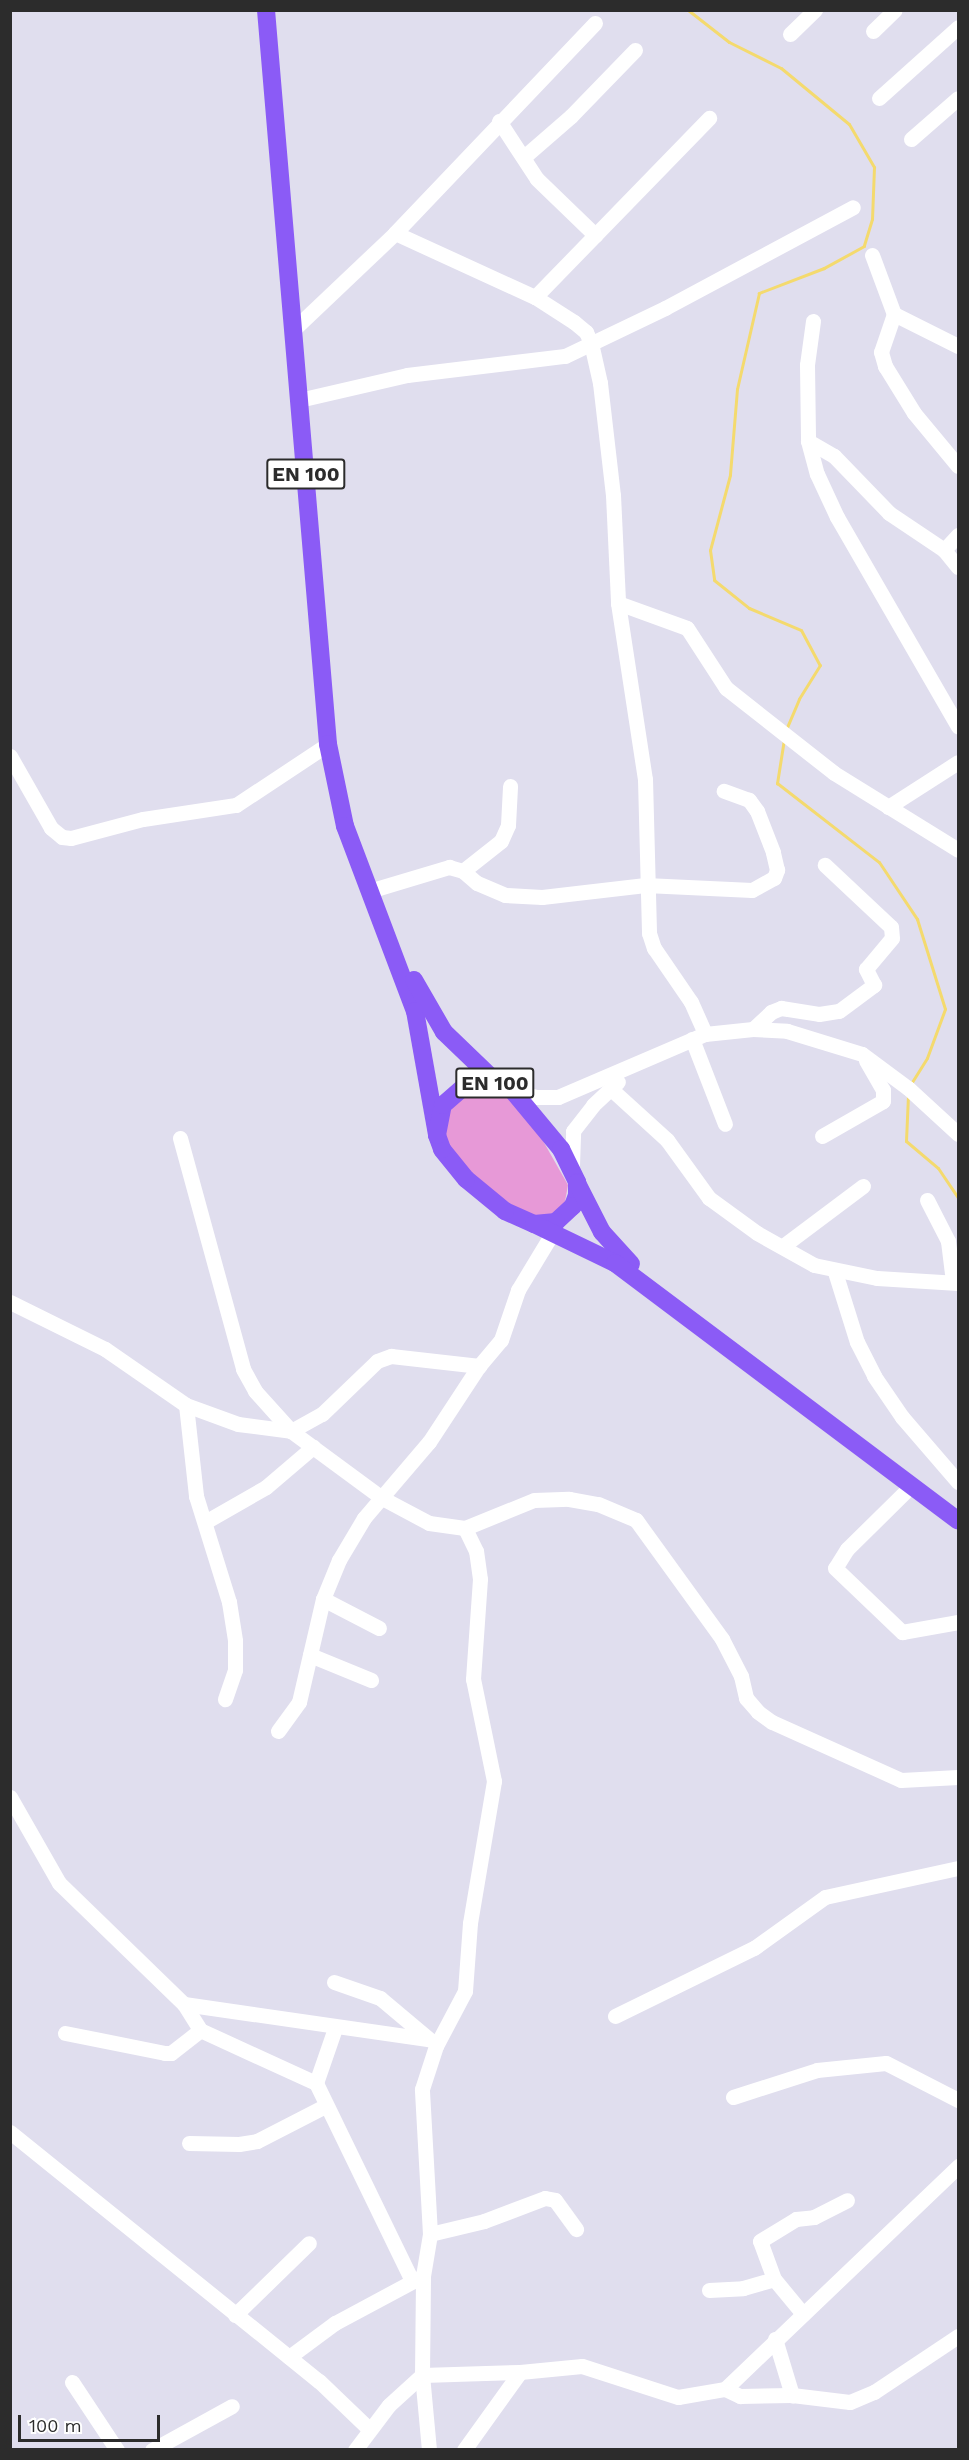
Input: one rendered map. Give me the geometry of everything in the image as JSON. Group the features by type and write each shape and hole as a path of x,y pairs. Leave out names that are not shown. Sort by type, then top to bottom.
{"main road":[{"name":"EN 100","path":"266,10 328,744 345,826 421,1033 437,1135 442,1149 466,1179 505,1211 615,1263 958,1521"},
{"name":"EN 100","path":"384,929 444,1032 504,1086 550,1135 575,1176 611,1245 704,1329"},
{"name":"EN 100","path":"437,1135 443,1105 452,1093 466,1085 504,1086"},
{"path":"534,1224 556,1222 566,1216 577,1195 575,1176"}],"street":[{"path":"790,34 814,10"},
{"path":"873,31 895,10"},
{"path":"294,329 395,233 595,23"},
{"path":"879,98 958,27"},
{"path":"525,156 571,116 635,50"},
{"path":"911,139 958,98"},
{"path":"535,297 709,118"},
{"path":"500,121 525,156 537,179 595,235"},
{"path":"299,400 407,375 565,356 665,308 853,207"},
{"path":"395,233 535,297 574,322 591,343 600,383 613,495 618,603 645,779 645,885 654,948 691,1002 698,1037 725,1124"},
{"path":"872,255 894,314 881,352 885,366 914,413 958,466"},
{"path":"894,314 958,346"},
{"path":"813,321 807,365 808,441 817,474 837,517 958,726"},
{"path":"808,441 834,456 889,513 944,550 958,567"},
{"path":"944,550 958,535"},
{"path":"618,603 687,628 726,688 834,773 958,850"},
{"path":"10,756 51,828 62,837 71,838 142,819 236,805 328,744"},
{"path":"888,807 958,762"},
{"path":"463,871 501,841 508,825 510,786"},
{"path":"369,891 449,867 463,871 477,883 505,894 542,897 645,885 752,890 774,878 777,870 773,852 757,811 748,800 724,791"},
{"path":"753,1029 771,1012 781,1008 819,1014 839,1011 874,985 866,969 892,938 891,927 825,865"},
{"path":"504,1086 536,1097 574,1093 653,1053 698,1037 753,1029 787,1031 824,1039 862,1054 908,1088 958,1134"},
{"path":"575,1176 573,1131 611,1089 653,1053"},
{"path":"822,1137 883,1101 883,1090 862,1054"},
{"path":"611,1089 666,1140 709,1198 814,1265 835,1272 906,1281 956,1283 948,1241 927,1200"},
{"path":"180,1138 243,1370 255,1391 291,1431 382,1498 429,1523 465,1528 534,1500 568,1499 598,1504 636,1520 722,1639 741,1676 746,1698 758,1712 772,1722 901,1780 958,1777"},
{"path":"783,1246 863,1186"},
{"path":"278,1731 299,1702 323,1599 339,1560 382,1498 429,1442 479,1366 501,1340 518,1290 553,1232"},
{"path":"835,1272 857,1342 874,1376 902,1417 958,1482"},
{"path":"10,1302 105,1349 186,1405 238,1424 291,1431 322,1414 377,1361 391,1356 479,1366"},
{"path":"186,1405 187,1442 205,1522 229,1602 235,1641 235,1670 225,1699"},
{"path":"205,1522 266,1487 313,1447"},
{"path":"912,1485 847,1549 836,1562 835,1568 902,1632 958,1622"},
{"path":"429,2450 417,2278 430,2234 422,2089 432,2043 465,1991 470,1923 494,1781 473,1679 480,1579 476,1551 465,1528"},
{"path":"323,1599 380,1628"},
{"path":"310,1655 371,1680"},
{"path":"10,1797 59,1883 184,2004 200,2030 316,2083"},
{"path":"615,2016 754,1948 825,1897 958,1868"},
{"path":"334,1982 380,1998 432,2043"},
{"path":"184,2004 432,2043"},
{"path":"334,2028 316,2083 324,2106 417,2278"},
{"path":"65,2033 171,2053 200,2030"},
{"path":"733,2097 817,2070 886,2063 958,2100"},
{"path":"189,2144 239,2144 257,2141 324,2106"},
{"path":"10,2132 289,2357 369,2429"},
{"path":"725,2389 958,2166"},
{"path":"430,2234 484,2221 545,2198 560,2205 576,2229"},
{"path":"804,2314 774,2279 760,2247 765,2236 796,2219 814,2217 848,2200"},
{"path":"235,2315 309,2243"},
{"path":"289,2357 335,2323 417,2278"},
{"path":"709,2290 743,2288 774,2279"},
{"path":"355,2450 369,2429 422,2375 520,2372 582,2366 678,2397 725,2389 740,2396 792,2396 850,2402 862,2399 958,2336"},
{"path":"775,2339 792,2396"},
{"path":"464,2450 520,2372"},
{"path":"72,2382 117,2450"},
{"path":"152,2450 232,2406"}],"shaded area":[{"path":"483,1089 507,1095 538,1132 568,1185 564,1207 544,1218 524,1213 481,1184 447,1145 445,1119 459,1098"}],"waterway":[{"path":"688,10 729,42 781,68 849,124 874,167 872,219 864,246 824,268 759,293 737,389 730,475 710,550 714,580 749,608 801,630 820,665 799,699 786,729"},
{"path":"784,739 777,783 879,862 917,919 945,1009 927,1058 911,1084"},
{"path":"908,1095 906,1141 938,1168 958,1198"}]}
